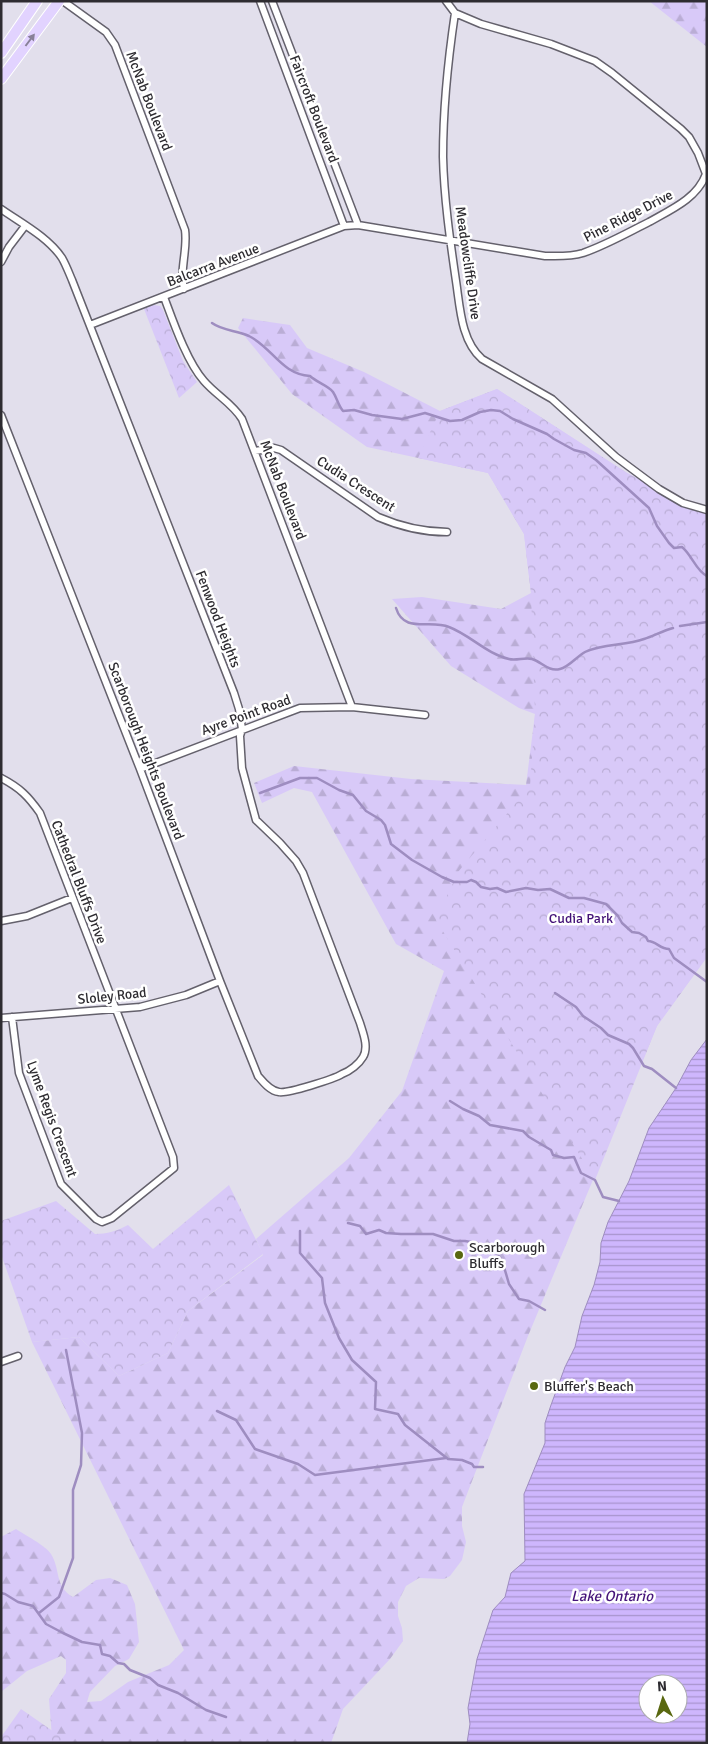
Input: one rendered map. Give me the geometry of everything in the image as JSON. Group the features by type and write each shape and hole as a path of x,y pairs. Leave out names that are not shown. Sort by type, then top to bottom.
{"main road":[{"path":"1,53 37,1"},
{"path":"1,79 59,1"}],"street":[{"name":"McNab Boulevard","path":"63,1 106,32 115,45 185,230 186,239 182,280 184,289"},
{"name":"Faircroft Boulevard","path":"260,1 344,226"},
{"name":"Faircroft Boulevard","path":"272,1 358,225"},
{"path":"446,1 455,13"},
{"name":"Pine Ridge Drive","path":"344,226 358,225 545,256 571,256 600,247 637,229 683,203 698,190 706,174 698,153 688,137 682,129 612,73 595,62 551,44 481,24 455,13"},
{"name":"Meadowcliffe Drive","path":"455,13 449,61 444,146 450,241 463,325 478,356 552,399 616,457 654,486 683,503 707,510"},
{"name":"Fenwood Heights","path":"1,209 46,241 62,258 72,280 234,693 242,729 240,736 242,768 256,820 296,861 303,873 360,1023 365,1044 364,1056 354,1067 341,1075 285,1092 274,1090"},
{"path":"1,262 9,246 25,226"},
{"name":"Balcarra Avenue","path":"90,325 344,226"},
{"name":"McNab Boulevard","path":"164,297 190,359 198,372 205,382 235,408 242,419 352,707"},
{"name":"Scarborough Heights Boulevard","path":"1,415 258,1076 274,1090"},
{"name":"Cudia Crescent","path":"255,451 274,448 281,450 378,517 391,523 432,532 447,532"},
{"name":"Ayre Point Road","path":"140,769 300,708 352,707 425,715"},
{"name":"Cathedral Bluffs Drive","path":"1,778 16,786 30,797 40,813 115,1010"},
{"path":"1,921 26,916 72,898"},
{"name":"Sloley Road","path":"1,1018 140,1007 160,1003 220,981"},
{"name":"Lyme Regis Crescent","path":"12,1017 19,1073 61,1184 96,1219 102,1222 122,1211 174,1168 173,1157 115,1010"},
{"path":"1,1362 18,1356"}],"green space":[{"path":"649,1 707,1 707,47"},
{"path":"153,305 160,306 163,310 183,361 197,382 179,398 144,309"},
{"path":"243,318 290,325 307,348 364,372 440,411 497,389 627,473 707,515 707,957 657,1026 528,1336 462,1507 462,1526 466,1542 462,1560 450,1576 444,1579 419,1578 406,1586 398,1602 398,1616 402,1628 403,1641 390,1659 343,1709 331,1743 56,1743 52,1737 49,1699 66,1673 66,1660 61,1656 27,1671 1,1692 1,1537 16,1529 44,1547 54,1560 60,1583 67,1593 73,1597 96,1580 110,1578 127,1585 135,1604 139,1642 129,1659 115,1666 90,1692 87,1702 101,1701 128,1682 169,1665 184,1650 32,1342 79,1337 119,1376 168,1353 188,1311 263,1255 256,1239 349,1158 402,1091 444,971 396,944 312,792 294,788 262,803 254,783 294,766 411,779 526,785 535,714 519,708 451,666 392,599 422,597 501,609 531,593 524,534 488,473 367,447 292,394 238,328"},
{"name":"Cudia Park","path":"497,389 627,473 707,515 707,957 657,1026 595,1180 436,920 458,872 530,786 535,714 531,593 524,534 488,473 418,458 440,411"},
{"path":"229,1185 263,1254 188,1311 168,1353 119,1376 79,1337 32,1342 1,1254 1,1221 56,1201 95,1234 112,1232 128,1225 153,1249"},
{"path":"21,1709 70,1743 1,1743 1,1737"}],"water":[{"name":"Lake Ontario","path":"707,1039 707,1743 467,1743 470,1724 468,1708 477,1659 493,1610 505,1597 511,1573 525,1561 524,1494 545,1443 545,1423 551,1405 565,1367 575,1347 582,1316 594,1285 600,1262 601,1243 608,1222 629,1181 649,1128 676,1088 691,1060"}],"waterway":[{"path":"212,323 221,328 249,336 265,347 284,366 292,371 310,376 329,388 343,411 354,410 372,415 402,419 425,413 450,421 462,420 480,412 500,411 547,434 574,450 586,453 649,508 657,526 669,543 674,548 682,547 703,574 707,576"},
{"path":"396,608 405,621 449,627 501,657 532,659 556,670 566,666 592,649 637,641 673,628"},
{"path":"680,626 707,622"},
{"path":"260,793 300,778 317,778 353,795 366,811 381,820 385,825 391,844 412,860 442,877 454,882 467,882 471,880 481,887 497,888 506,892 526,888 550,889 569,898 584,898 606,904 632,932 639,933 646,937 648,941 669,949 674,958 707,982"},
{"path":"555,993 576,1007 583,1016 608,1035 629,1044 644,1066 652,1069 676,1088"},
{"path":"450,1101 479,1116 490,1125 523,1131 529,1137 551,1150 553,1155 564,1158 574,1157 581,1173 595,1180 603,1197 619,1201"},
{"path":"348,1223 360,1226 366,1234 379,1230 386,1233 433,1234 454,1241 477,1243 485,1250 495,1252 502,1260 509,1284 519,1299 529,1301 545,1310"},
{"path":"300,1231 300,1253 322,1278 325,1303 339,1338 352,1360 376,1382 375,1409 398,1414 405,1425 448,1459 462,1460 472,1464 474,1467 483,1467"},
{"path":"39,1613 59,1597 73,1558 73,1490 81,1465 82,1433 66,1350"},
{"path":"217,1411 236,1420 255,1449 298,1464 315,1475 446,1458"},
{"path":"1,1593 18,1602 33,1606 46,1624 82,1642 100,1645 102,1654 110,1656 130,1670 150,1678 158,1685 178,1693 206,1710 226,1717"}],"place":[{"name":"Scarborough Bluffs","path":"459,1255"},
{"name":"Bluffer's Beach","path":"534,1386"}]}
